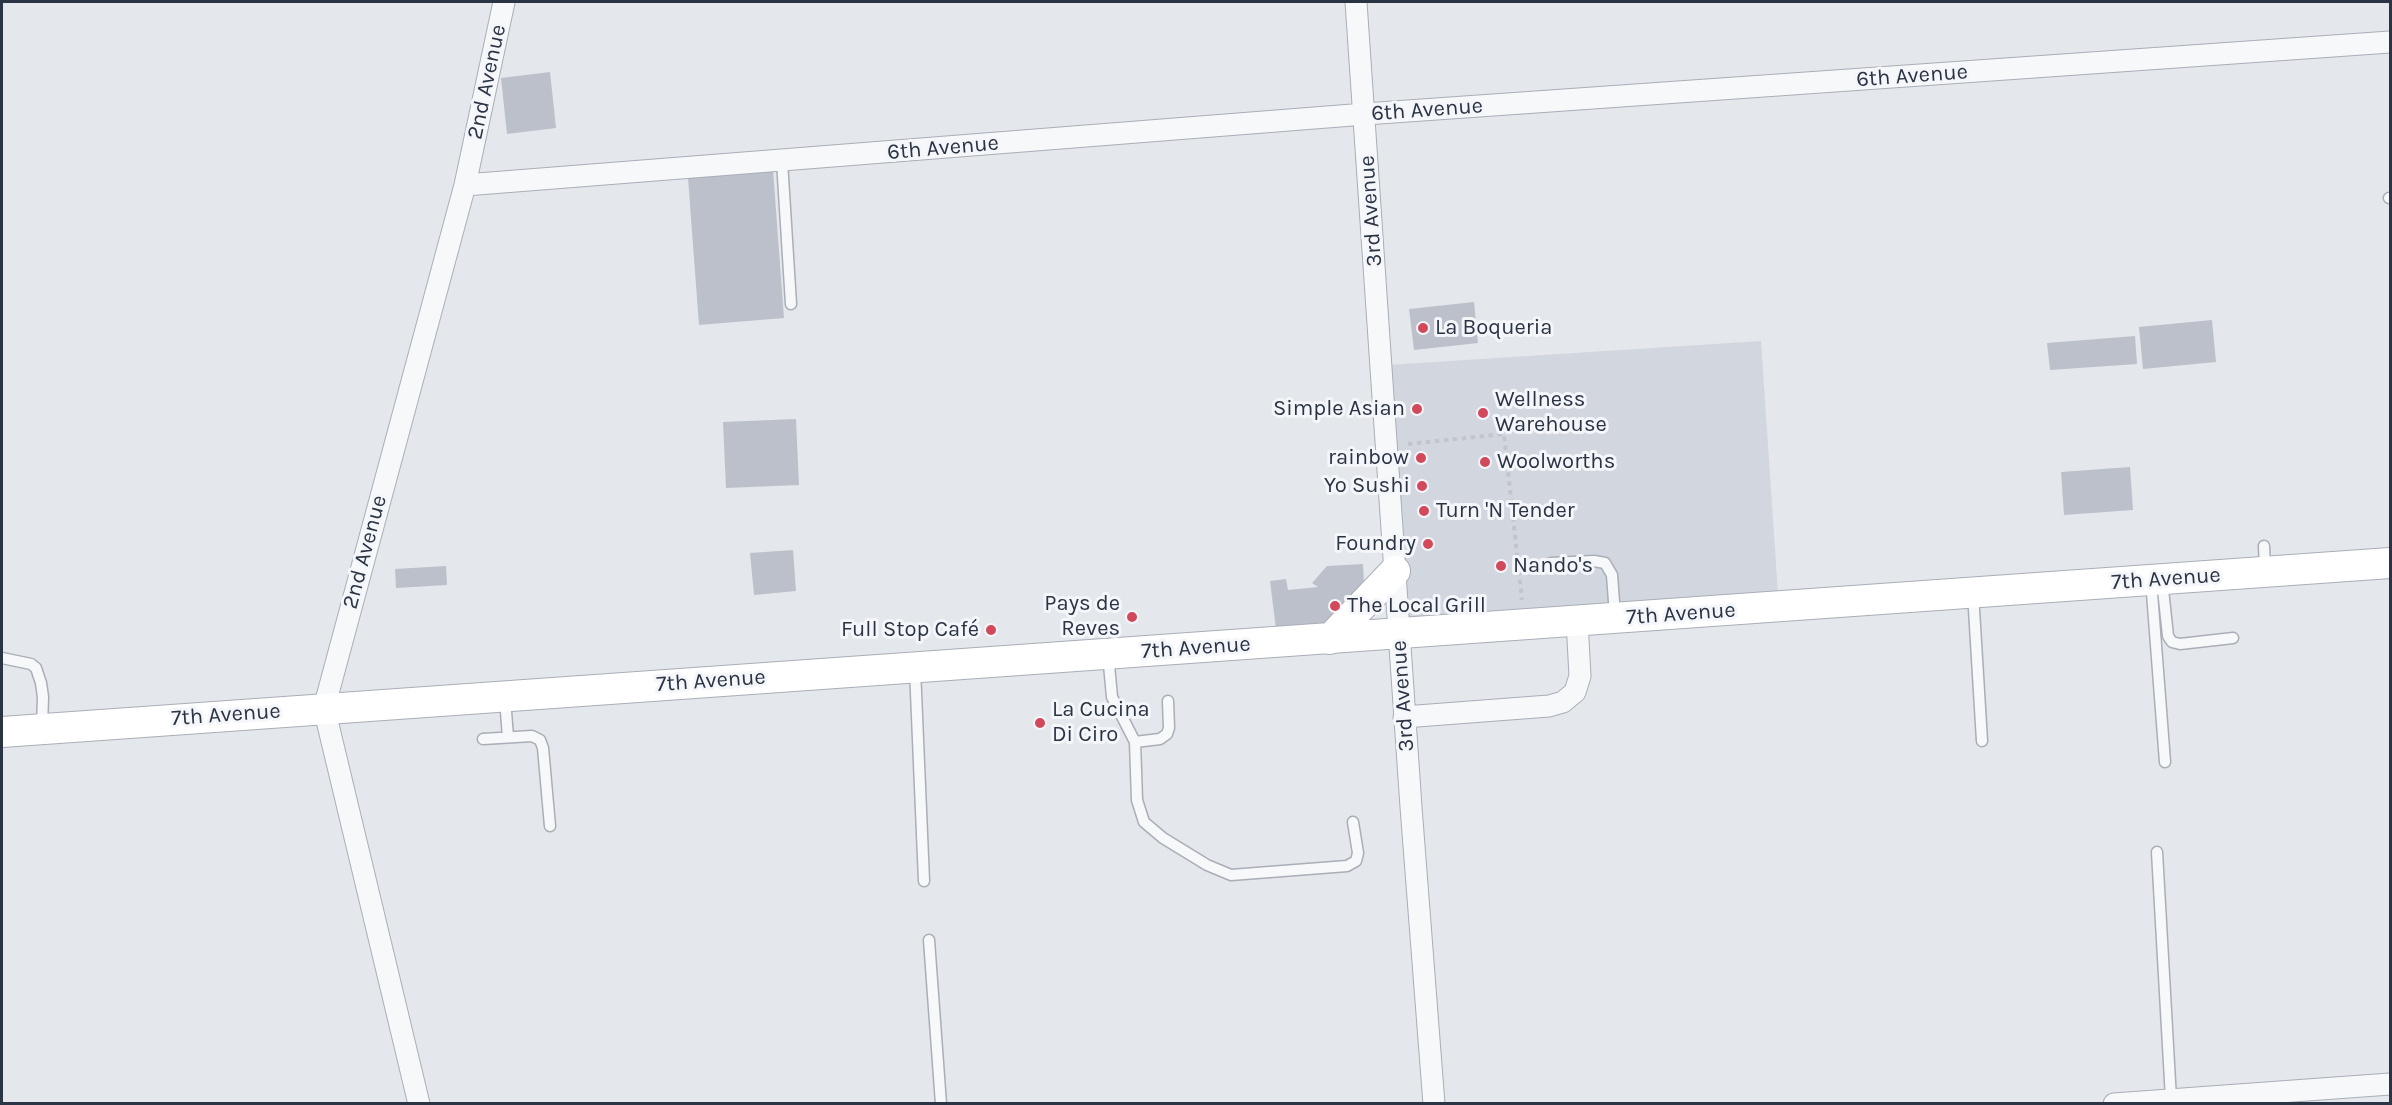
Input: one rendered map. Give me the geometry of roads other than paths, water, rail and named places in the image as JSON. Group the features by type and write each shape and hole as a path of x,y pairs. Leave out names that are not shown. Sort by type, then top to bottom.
{"main road":[{"name":"7th Avenue","path":"2,732 2157,580 2265,559 2391,563"},
{"path":"1330,639 1395,571"}],"street":[{"name":"2nd Avenue","path":"419,1104 324,708 465,185 504,2"},
{"name":"3rd Avenue","path":"1356,2 1404,717 1434,1104"},
{"name":"6th Avenue","path":"465,185 1365,114 2391,42"},
{"path":"1404,717 1549,706 1563,702 1575,692 1580,676 1577,621"},
{"path":"2114,1104 2391,1084"}],"lane":[{"path":"782,161 791,304"},
{"path":"1551,563 1594,561 1605,563 1612,575 1615,619"},
{"path":"2157,580 2168,636 2172,642 2180,644 2233,638"},
{"path":"2157,580 2165,762"},
{"path":"1973,593 1982,741"},
{"path":"1108,654 1112,697 1135,742 1137,800 1144,822 1163,838 1207,865 1231,875 1347,866 1356,861 1358,853 1353,822"},
{"path":"2,658 31,664 36,668 43,698 42,729"},
{"path":"915,667 924,881"},
{"path":"505,696 508,737"},
{"path":"1135,742 1160,739 1167,734 1169,728 1168,701"},
{"path":"483,740 532,736 540,740 543,747 550,826"},
{"path":"2157,852 2171,1100"},
{"path":"929,940 941,1104"}],"place":[{"name":"La Boqueria","path":"1423,328"},
{"name":"Simple Asian","path":"1417,409"},
{"name":"Wellness Warehouse","path":"1483,413"},
{"name":"rainbow","path":"1421,458"},
{"name":"Woolworths","path":"1485,462"},
{"name":"Yo Sushi","path":"1422,486"},
{"name":"Turn 'N Tender","path":"1424,511"},
{"name":"Foundry","path":"1428,544"},
{"name":"Nando's","path":"1501,566"},
{"name":"The Local Grill","path":"1335,606"},
{"name":"Pays de Reves","path":"1132,617"},
{"name":"Full Stop Café","path":"991,630"},
{"name":"La Cucina Di Ciro","path":"1040,723"}]}
